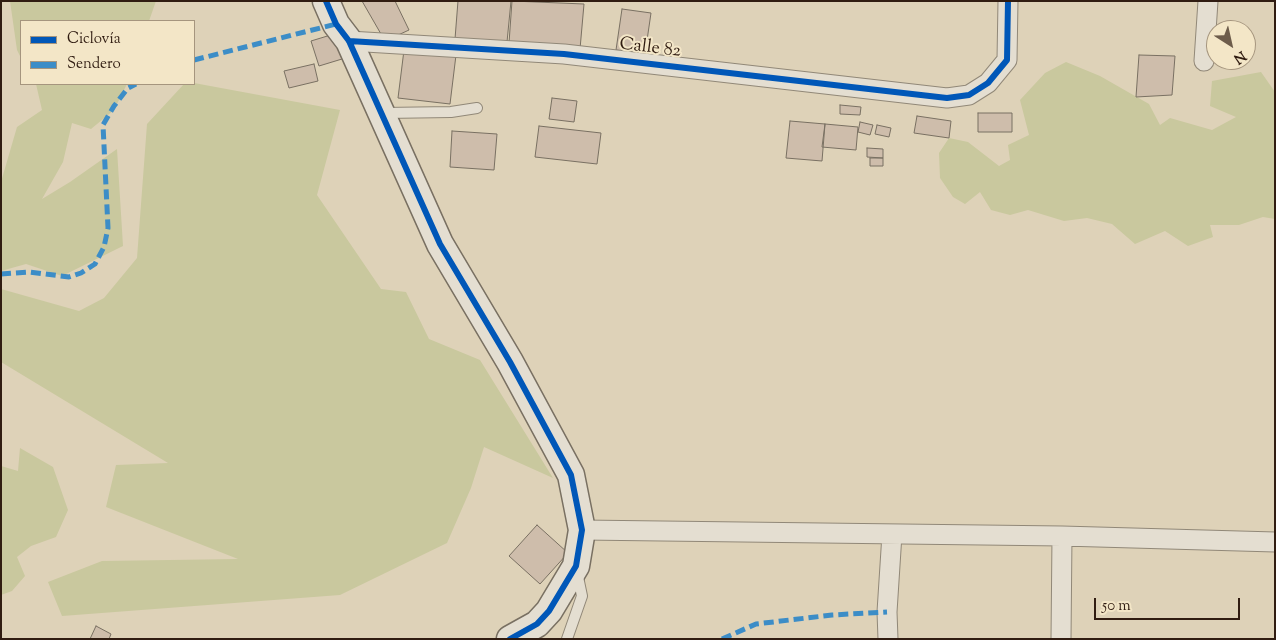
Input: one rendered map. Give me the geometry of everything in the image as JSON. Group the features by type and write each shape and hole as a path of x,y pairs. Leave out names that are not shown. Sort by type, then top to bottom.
{"street":[{"name":"Calle 82","path":"337,22 564,54 947,98 969,95 976,91 988,82 1007,60 1008,1"},
{"path":"1204,61 1208,1"},
{"path":"337,22 381,113 440,244 510,362 571,475 582,530 576,566 549,611 538,624 510,639"},
{"path":"582,530 1062,536 1275,542"},
{"path":"888,639 887,612 892,534"},
{"path":"1061,639 1062,536"}],"lane":[{"path":"381,113 451,112 477,108"},
{"path":"567,639 582,596 576,566"}],"green space":[{"path":"10,1 156,1 149,20 20,20 20,56 17,50"},
{"path":"1066,62 1100,76 1149,104 1160,125 1170,118 1212,130 1236,117 1210,106 1212,81 1261,72 1275,92 1275,219 1263,217 1239,225 1210,225 1213,237 1188,246 1165,231 1135,244 1112,224 1087,218 1064,221 1028,210 1010,215 991,210 980,192 965,204 953,197 940,178 939,153 949,138 968,142 999,166 1010,160 1008,145 1029,135 1020,100 1045,73"},
{"path":"195,83 340,110 317,195 381,289 406,292 429,339 480,360 553,478 484,447 471,488 447,543 340,595 62,616 48,582 102,561 238,559 106,507 116,465 168,463 1,362 1,289 79,311 104,298 137,258 147,124 183,85 195,85"},
{"path":"36,85 126,85 114,110 91,129 72,123 63,162 42,199 117,149 123,246 62,276 26,264 1,271 1,182 17,127 42,110"},
{"path":"20,448 53,467 68,510 56,537 31,546 17,557 25,576 12,591 1,595 1,466 18,471"}],"building":[{"path":"362,1 395,1 409,30 385,41"},
{"path":"458,1 511,1 507,42 455,39"},
{"path":"512,1 584,4 580,49 509,43"},
{"path":"622,9 651,13 645,54 616,50"},
{"path":"334,34 342,59 319,66 311,41"},
{"path":"404,50 456,55 450,104 398,98"},
{"path":"1139,55 1175,56 1172,95 1136,97"},
{"path":"314,64 318,81 289,88 284,71"},
{"path":"552,98 577,101 574,122 549,119"},
{"path":"840,105 861,107 860,115 840,114"},
{"path":"978,113 1012,113 1012,132 978,132"},
{"path":"917,116 951,121 949,138 914,133"},
{"path":"790,121 825,124 822,161 786,158"},
{"path":"860,122 873,125 870,135 858,132"},
{"path":"825,124 858,127 856,150 822,147"},
{"path":"877,125 891,128 889,137 875,134"},
{"path":"539,126 601,133 597,164 535,157"},
{"path":"452,131 497,134 494,170 450,167"},
{"path":"867,148 883,149 883,158 867,157"},
{"path":"870,158 883,158 883,166 870,166"},
{"path":"537,525 568,553 540,584 509,556"},
{"path":"96,626 111,634 109,639 90,639"}],"marked path":[{"path":"195,60 336,24"},
{"path":"1,274 29,272 69,277 81,273 95,264 104,247 108,228 103,125 114,106 128,88 134,85"},
{"path":"722,639 756,624 832,615 887,612"}],"cycle path":[{"path":"326,1 336,24 349,41 440,244 510,362 571,475 582,530 576,566 549,611 537,624 510,639"},
{"path":"349,41 564,54 947,98 969,95 988,83 1007,60 1008,1"}]}
